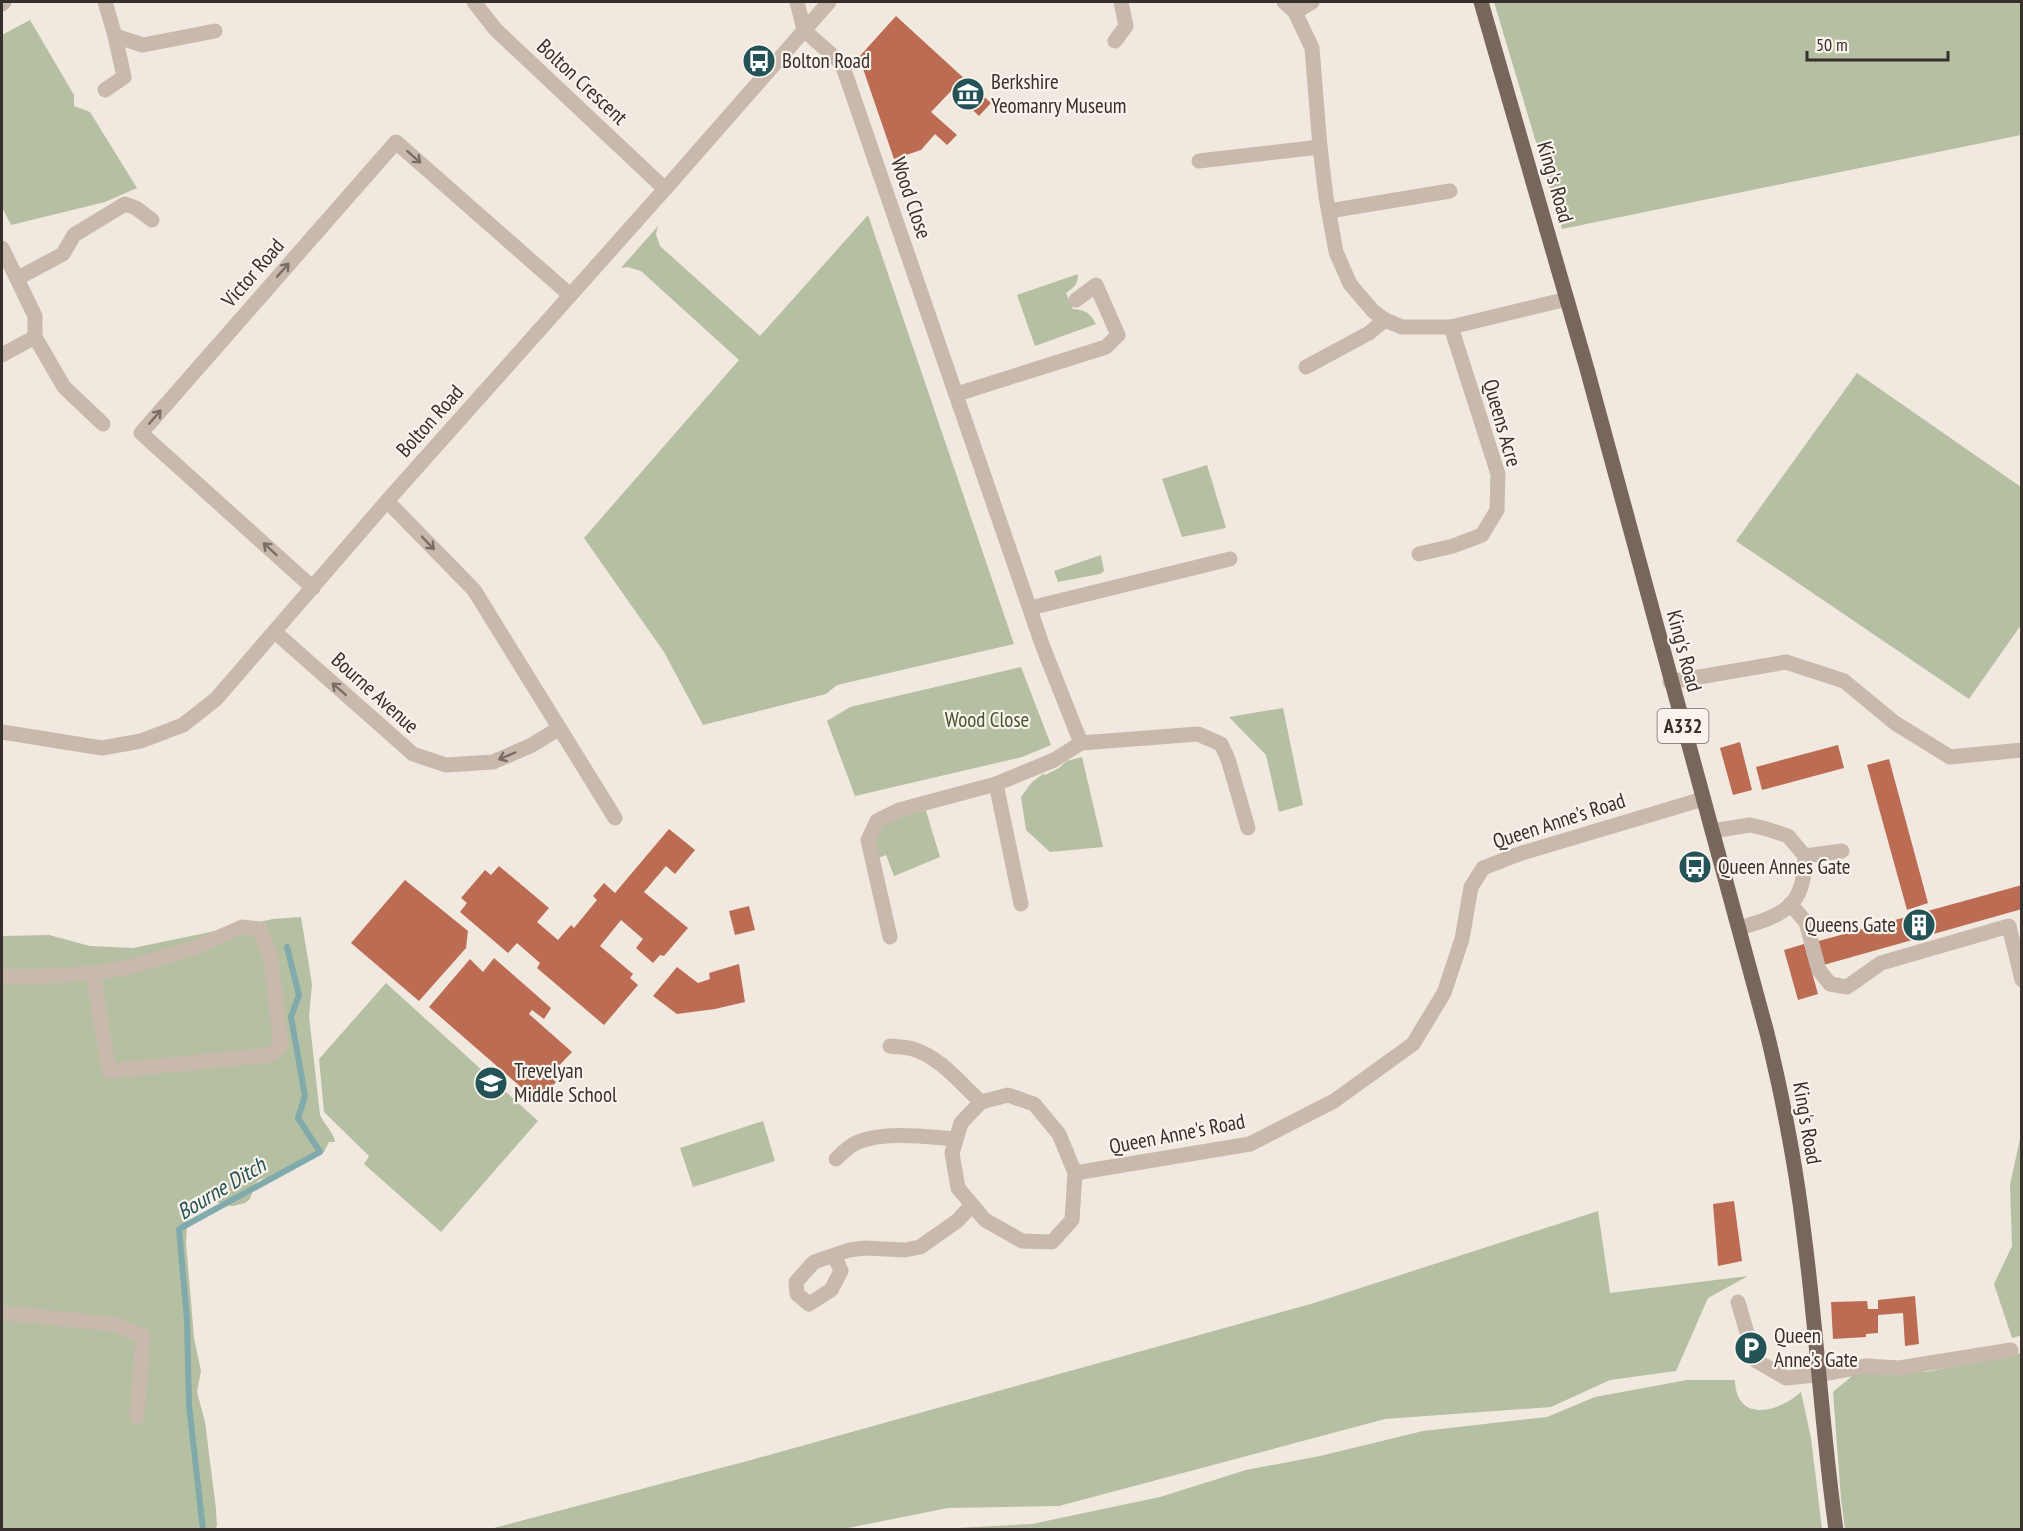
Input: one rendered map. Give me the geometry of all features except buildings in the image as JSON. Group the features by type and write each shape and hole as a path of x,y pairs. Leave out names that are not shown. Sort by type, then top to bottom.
{"main road":[{"name":"King's Road","path":"1481,2 1567,299 1784,1101 1804,1235 1826,1462 1836,1530"}],"street":[{"path":"105,2 124,77 105,90"},
{"name":"Bolton Crescent","path":"474,2 495,30 665,189"},
{"path":"797,2 804,30"},
{"name":"Bolton Road","path":"2,732 102,748 141,741 183,725 216,699 387,501 828,2"},
{"path":"1115,41 1126,26 1120,2"},
{"path":"1312,2 1290,7 1312,48 1320,147 1336,252 1350,284 1373,311 1385,320 1402,327 1451,327 1567,299"},
{"name":"Wood Close","path":"804,30 842,64 1029,608 1081,742"},
{"path":"115,36 143,45 215,31"},
{"name":"Victor Road","path":"313,588 141,433 373,168 396,142 570,295"},
{"path":"1199,161 1320,147"},
{"path":"1329,211 1450,191"},
{"path":"18,279 63,254 74,235 125,204 136,208 152,220"},
{"path":"2,248 34,316 35,337 64,387 103,424"},
{"path":"957,394 1106,347 1118,335 1096,285 1076,300"},
{"path":"1306,367 1369,333 1385,320"},
{"name":"Queens Acre","path":"1419,554 1453,546 1482,535 1497,510 1498,474 1451,327"},
{"path":"2,355 35,337"},
{"path":"387,501 474,590 615,818"},
{"path":"1029,608 1230,559"},
{"name":"Bourne Avenue","path":"275,632 413,754 446,765 493,762 532,745 558,729"},
{"path":"1670,682 1786,662 1844,681 1895,723 1950,757 2022,750"},
{"path":"890,937 868,840 877,821 899,810 996,784 1054,760 1081,742 1198,734 1221,744 1228,759 1248,828"},
{"path":"996,784 1021,904"},
{"name":"Queen Anne's Road","path":"1074,1173 1250,1144 1334,1101 1413,1044 1444,993 1462,939 1471,887 1483,868 1519,854 1702,799"},
{"path":"1712,831 1750,825 1767,829 1788,837 1805,856 1805,877 1797,897 1783,913 1739,928"},
{"path":"1805,856 1842,851"},
{"path":"1791,904 1806,922 1819,970 1830,984 1847,987 1881,963 2009,926 2022,980"},
{"path":"2,976 31,977 93,973 126,968 194,948 242,927 260,929 270,959 281,1046 270,1054 109,1071 93,973"},
{"path":"890,1046 927,1055 981,1102"},
{"path":"1008,1095 1034,1104 1059,1134 1074,1173 1072,1220 1052,1242 1022,1241 985,1220 958,1188 952,1153 961,1123 981,1102 1008,1095"},
{"path":"836,1159 856,1142 879,1138 919,1136 956,1139"},
{"path":"835,1257 849,1250 865,1248 905,1250 920,1246 957,1221 972,1205"},
{"path":"1738,1302 1755,1360 1786,1377 1817,1375 1866,1366 1899,1368 2011,1350"},
{"path":"2,1313 114,1324 143,1336 137,1416"}],"green space":[{"path":"1494,2 2021,2 2021,135 1562,229"},
{"path":"30,20 74,95 74,106 90,112 137,188 105,202 11,225 2,207 2,35"},
{"path":"868,215 1014,644 837,685 826,694 703,725 664,652 584,538 739,360 641,271 627,267 621,268 658,226 656,234 660,246 760,336"},
{"path":"1078,274 1075,285 1066,293 1073,309 1087,313 1096,324 1035,346 1017,295"},
{"path":"1857,373 2021,487 2021,625 1969,699 1736,541"},
{"path":"1207,465 1226,528 1182,537 1162,479"},
{"path":"1101,555 1104,571 1100,574 1058,582 1054,571"},
{"name":"Wood Close","path":"1021,667 1051,745 1022,757 855,796 827,721 850,707"},
{"path":"1283,708 1303,805 1279,812 1266,755 1229,717"},
{"path":"1082,757 1103,847 1050,852 1026,830 1021,797 1032,782 1043,774 1059,768 1067,761"},
{"path":"924,804 940,857 894,876 886,855 871,861 876,829"},
{"path":"301,917 312,984 309,1016 320,1115 335,1142 329,1142 324,1152 304,1158 280,1174 259,1180 255,1184 250,1199 245,1203 233,1206 224,1205 200,1196 190,1202 188,1208 186,1242 194,1338 201,1371 197,1392 205,1422 217,1526 215,1529 2,1529 2,936 49,935 90,946 133,948 273,919"},
{"path":"386,983 538,1121 441,1232 364,1164 369,1156 324,1112 319,1059"},
{"path":"763,1121 775,1161 693,1187 680,1148"},
{"path":"2021,1134 2022,1335 2012,1338 1994,1284 2012,1246 2010,1185"},
{"path":"1598,1211 1610,1293 1748,1276 1708,1298 1676,1371 1610,1380 1551,1407 1385,1419 1059,1506 948,1508 838,1530 490,1529 751,1460 1314,1303"},
{"path":"2021,1353 2021,1529 1845,1529 1833,1392 1858,1371 1880,1369 1926,1372"},
{"path":"1687,1380 1735,1380 1737,1394 1742,1403 1760,1410 1781,1405 1801,1392 1811,1438 1822,1529 936,1529 1032,1524 1160,1497 1246,1470 1320,1456 1423,1431 1547,1417 1595,1397"}],"waterway":[{"name":"Bourne Ditch","path":"203,1530 189,1405 187,1320 179,1229 320,1152 298,1118 305,1096 291,1017 299,995 287,947"}],"place":[{"name":"Bolton Road","path":"759,61"},
{"name":"Berkshire Yeomanry Museum","path":"968,94"},
{"name":"Queen Annes Gate","path":"1695,867"},
{"name":"Queens Gate","path":"1919,925"},
{"name":"Trevelyan Middle School","path":"491,1083"},
{"name":"Queen Anne's Gate","path":"1751,1348"}]}
